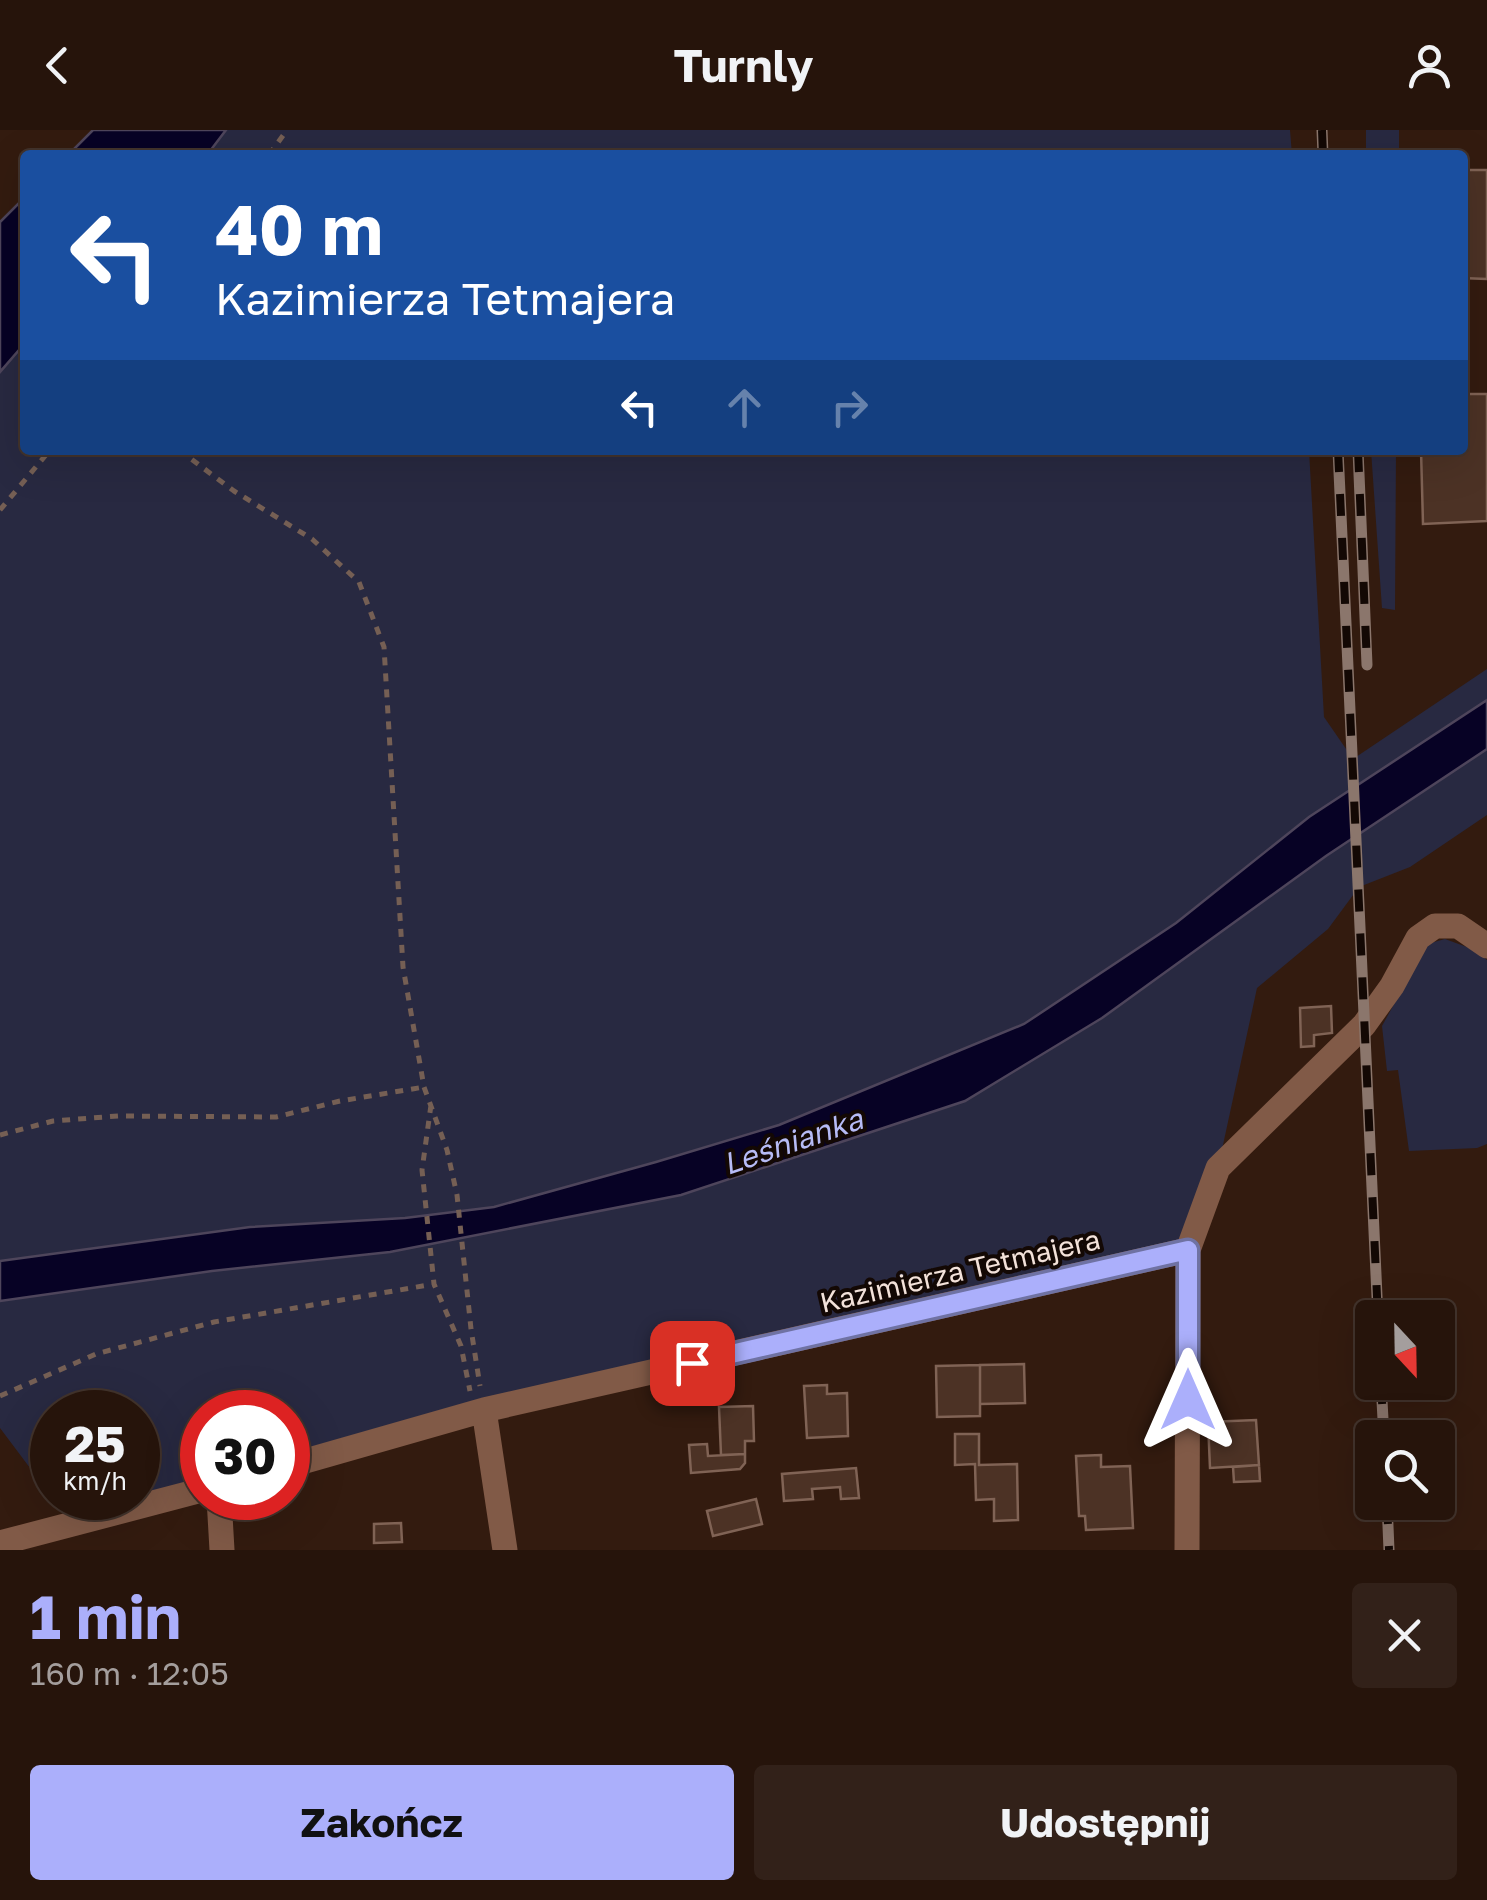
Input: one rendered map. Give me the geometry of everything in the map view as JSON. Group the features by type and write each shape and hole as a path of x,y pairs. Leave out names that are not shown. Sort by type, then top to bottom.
{"street":[{"path":"1187,1550 1188,1250 1218,1168 1364,1025 1392,986 1418,938 1436,926 1458,926 1487,946"},
{"name":"Kazimierza Tetmajera","path":"310,1460 479,1412 1188,1250"},
{"path":"479,1412 506,1550"},
{"path":"0,1544 180,1496"},
{"path":"220,1520 222,1550"}],"path":[{"path":"0,510 45,455"},
{"path":"186,455 234,491 312,539 360,582 384,646 403,968 424,1087 447,1150 456,1195 479,1412"},
{"path":"0,1135 53,1121 118,1116 276,1116 424,1087"},
{"path":"431,1102 422,1170 434,1284 461,1346 479,1412"},
{"path":"0,1396 96,1354 214,1322 434,1284"}],"shaded area":[{"path":"226,130 1290,130 1292,150 211,150"},
{"path":"1366,130 1399,130 1399,150 1366,150"},
{"path":"20,349 20,455 1309,455 1324,717 1353,759 1487,669 1487,815 1410,867 1359,887 1328,929 1257,988 1218,1168 1188,1250 310,1461 310,1390 180,1390 180,1496 160,1502 160,1390 30,1390 30,1468 0,1428 0,372"},
{"path":"1371,455 1396,455 1395,610 1382,608"},
{"path":"1445,939 1475,950 1487,960 1487,1144 1477,1148 1409,1151 1398,1070 1387,1071 1382,1026 1427,944"}],"water":[{"path":"93,130 226,130 211,150 73,150"},
{"path":"20,202 20,349 0,372 0,222"},
{"name":"Leśnianka","path":"1487,700 1487,749 1326,856 1102,1018 965,1101 681,1195 390,1252 212,1271 0,1301 0,1261 250,1227 405,1218 494,1207 779,1125 1024,1024 1176,923 1309,817"}],"building":[{"path":"1468,170 1487,170 1487,279 1468,278"},
{"path":"1468,394 1487,394 1487,521 1423,524 1421,455 1468,455"},
{"path":"1331,1006 1332,1033 1314,1035 1314,1046 1301,1047 1300,1008"},
{"path":"1024,1364 1025,1403 980,1404 980,1365"},
{"path":"980,1365 980,1416 937,1417 936,1366"},
{"path":"827,1385 827,1394 847,1393 848,1436 807,1438 804,1386"},
{"path":"753,1406 754,1441 745,1441 745,1454 721,1455 719,1407"},
{"path":"1256,1420 1259,1465 1210,1468 1208,1422"},
{"path":"955,1434 979,1434 979,1465 1017,1464 1018,1520 994,1521 994,1499 976,1500 975,1464 955,1465"},
{"path":"707,1444 708,1456 745,1454 745,1463 740,1469 691,1473 689,1445"},
{"path":"1101,1455 1101,1467 1130,1466 1133,1528 1086,1530 1085,1516 1079,1516 1076,1456"},
{"path":"1259,1465 1260,1481 1234,1482 1233,1467"},
{"path":"856,1468 859,1498 841,1499 840,1487 812,1489 813,1499 784,1501 782,1474"},
{"path":"756,1499 762,1524 713,1536 707,1511"},
{"path":"401,1523 402,1542 374,1543 374,1524"}],"railway":[{"path":"1322,130 1323,150"},
{"path":"1338,455 1377,1300"},
{"path":"1358,455 1367,665"},
{"path":"1382,1400 1383,1420"},
{"path":"1388,1520 1389,1550"}],"route":[{"path":"692,1363 1188,1250 1188,1400"}]}
